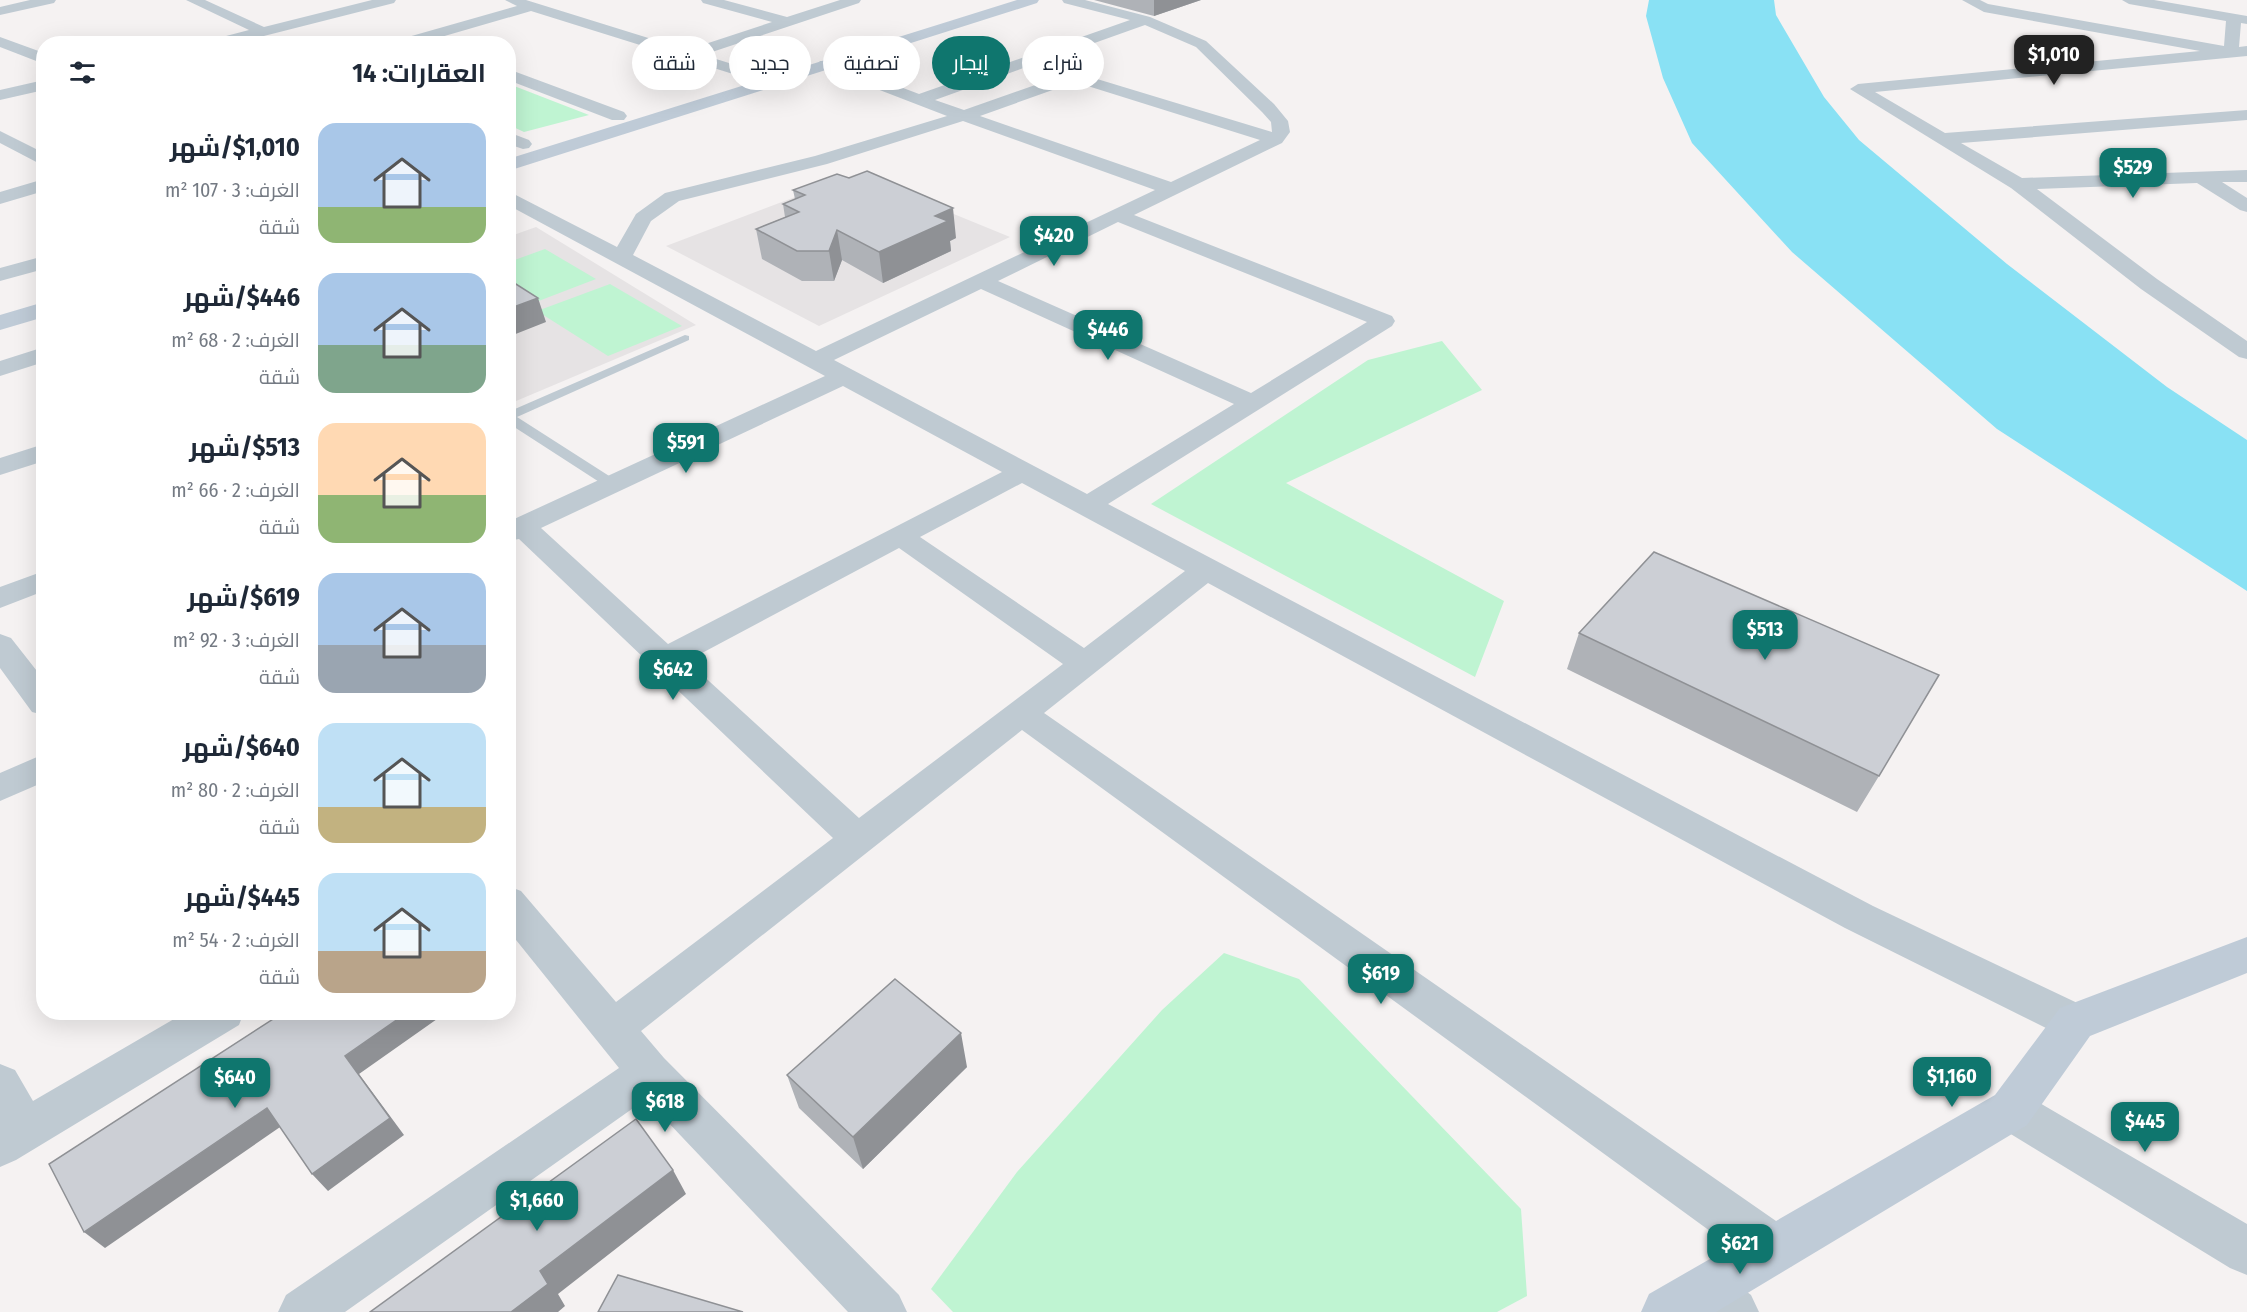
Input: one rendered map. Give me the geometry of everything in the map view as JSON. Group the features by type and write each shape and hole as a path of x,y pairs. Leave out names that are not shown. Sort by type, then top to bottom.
{"main road":[{"path":"811,55 987,0"},
{"path":"916,36 1032,0"},
{"path":"516,163 823,65"},
{"path":"516,142 618,116 729,80"},
{"path":"590,124 589,129 609,134"},
{"path":"0,304 36,293"},
{"path":"0,322 36,311"},
{"path":"1702,1305 1775,1250 2011,1110 2075,1022 2247,955"}],"street":[{"path":"4,8 49,0"},
{"path":"193,0 262,31"},
{"path":"243,36 389,0"},
{"path":"512,0 632,38"},
{"path":"708,0 789,22"},
{"path":"717,45 854,0"},
{"path":"816,360 1276,139 1281,132 1279,120 1209,50 1190,38 1145,20 1069,0"},
{"path":"1969,0 1984,8 2239,51"},
{"path":"2129,0 2193,5 2240,18 2239,51"},
{"path":"438,36 532,6"},
{"path":"1099,36 1145,20"},
{"path":"0,42 36,56"},
{"path":"2239,51 1858,89 2018,184 2149,284 2247,352"},
{"path":"919,100 1022,63"},
{"path":"516,77 618,116"},
{"path":"1104,86 1276,139"},
{"path":"0,95 36,87"},
{"path":"893,90 1171,189"},
{"path":"622,257 643,218 672,197 821,160 1038,90"},
{"path":"1941,139 2247,115"},
{"path":"2,139 36,156"},
{"path":"23,150 36,146"},
{"path":"2018,184 2247,176"},
{"path":"2203,179 2247,206"},
{"path":"0,198 36,187"},
{"path":"516,201 1859,917 2075,1022"},
{"path":"1088,505 1384,321 1117,215"},
{"path":"0,275 36,264"},
{"path":"980,281 1253,403"},
{"path":"0,369 36,357"},
{"path":"516,530 845,376"},
{"path":"0,467 36,455"},
{"path":"666,659 1024,471"},
{"path":"516,531 666,659 858,840"},
{"path":"900,536 1084,663"},
{"path":"613,1029 1207,569"},
{"path":"0,598 36,583"},
{"path":"0,645 36,693"},
{"path":"1021,713 1775,1250"},
{"path":"0,788 36,771"},
{"path":"516,912 649,1072 882,1312"},
{"path":"0,1084 13,1137 210,1020"},
{"path":"303,1312 649,1072"},
{"path":"2011,1110 2247,1251"}],"lane":[{"path":"516,413 685,338"},
{"path":"516,422 612,484"}],"shaded area":[{"path":"856,174 1010,237 819,326 666,246"},
{"path":"536,227 696,325 516,401 516,234"}],"green space":[{"path":"516,87 589,115 524,132 516,128"},
{"path":"545,249 596,279 536,302 516,289 516,259"},
{"path":"610,284 682,326 608,356 537,311"},
{"path":"1442,341 1482,390 1286,483 1504,601 1475,677 1151,504 1368,360"},
{"path":"1224,953 1299,979 1521,1209 1527,1296 1497,1312 953,1312 931,1289 1017,1172 1162,1010"}],"water":[{"path":"1649,0 1774,0 1776,15 1824,97 1859,140 2007,264 2167,387 2247,440 2247,591 1997,429 1792,252 1692,143 1663,78 1646,16"}],"building":[{"path":"867,171 953,208 935,216 948,221 879,252 837,230 829,251 797,251 756,229 799,212 783,204 805,195 793,190 837,174 849,178"},
{"path":"516,284 538,298 516,306"},
{"path":"1654,552 1939,675 1879,776 1579,633"},
{"path":"895,979 961,1033 853,1137 787,1075"},
{"path":"272,1020 397,1020 345,1056 390,1118 312,1174 267,1108 84,1232 49,1164"},
{"path":"636,1119 673,1170 540,1271 548,1284 511,1312 370,1312"},
{"path":"618,1275 743,1312 598,1312"}]}
